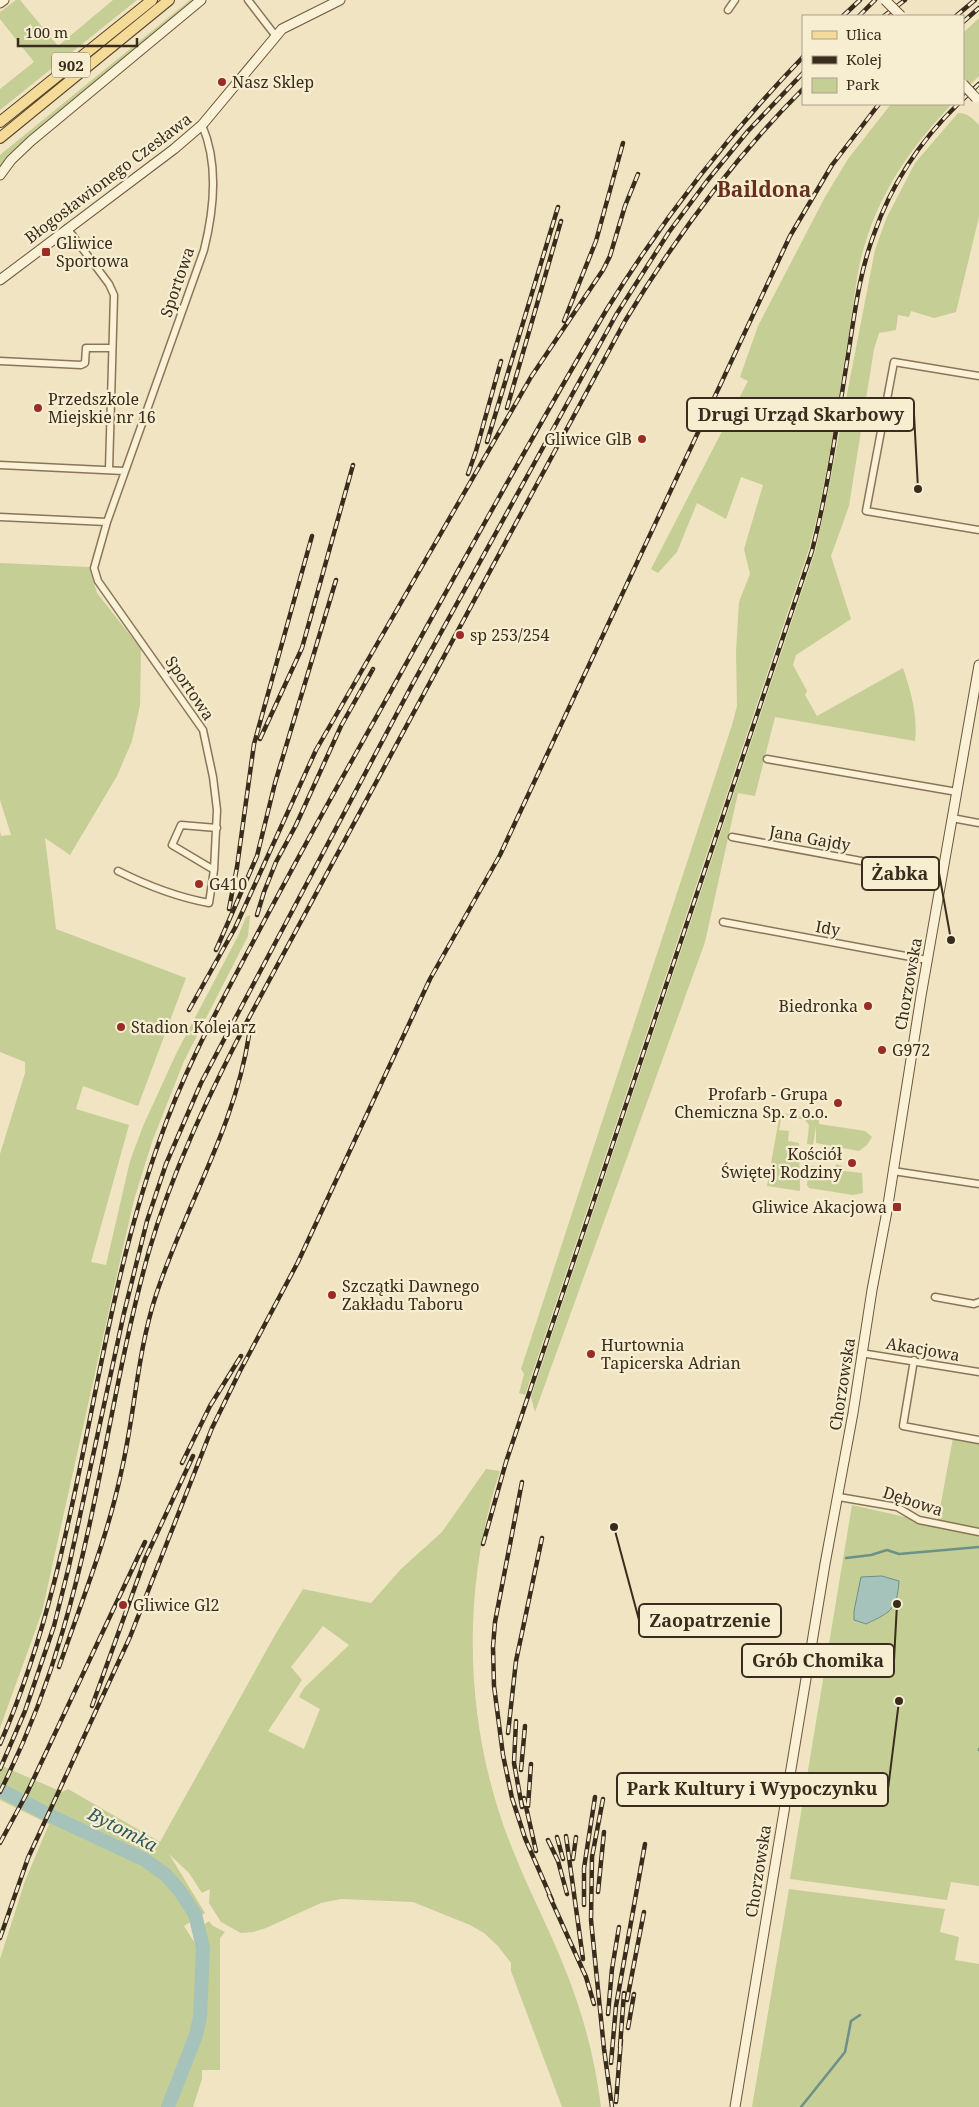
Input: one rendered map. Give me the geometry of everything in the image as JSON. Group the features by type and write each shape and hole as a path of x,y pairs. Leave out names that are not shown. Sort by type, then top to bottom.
{"main road":[{"path":"0,3 4,0"},
{"name":"902","path":"0,138 169,0"},
{"path":"0,175 11,160 31,141 201,0"},
{"name":"Błogosławionego Czesława","path":"0,280 174,149 202,125 275,35 290,23 340,0"},
{"path":"885,0 900,15"},
{"name":"902","path":"0,122 147,3"},
{"path":"964,85 978,100"},
{"name":"Chorzowska","path":"735,2107 823,1574 839,1497 861,1353 979,665"}],"street":[{"path":"248,0 275,35"},
{"path":"728,10 735,0"},
{"name":"Sportowa","path":"118,871 152,888 186,899 209,903 217,828 213,777 203,730 98,581 94,568 124,471 204,250 212,217 213,188 209,141 202,125"},
{"path":"67,228 112,290 114,300 109,470"},
{"path":"0,361 82,365 84,364 86,348 112,348"},
{"path":"979,376 894,362 866,511 979,530"},
{"path":"0,465 124,471"},
{"path":"0,517 107,522"},
{"path":"767,759 957,792"},
{"path":"952,818 979,823"},
{"path":"214,870 172,845 181,825 217,828"},
{"name":"Jana Gajdy","path":"732,837 942,876"},
{"name":"Idy","path":"723,922 928,960"},
{"path":"893,1171 979,1184"},
{"path":"936,1297 970,1303 979,1302"},
{"name":"Akacjowa","path":"861,1353 914,1360 979,1372"},
{"path":"914,1360 902,1426 979,1440"},
{"name":"Dębowa","path":"839,1497 898,1507 919,1520 979,1532"}],"green space":[{"path":"16,0 20,0 58,46 113,0 137,0 0,110 0,89 34,62 0,19 0,12"},
{"path":"190,0 196,0 17,147 0,167 0,155"},
{"path":"979,18 979,76 964,91 964,32"},
{"path":"890,105 951,105 924,135 900,168 880,204 865,244 857,277 827,469 809,549 525,1395 519,1393 524,1374 521,1369 737,706 736,652 739,602 750,574 744,549 763,485 741,477 726,519 697,503 677,552 658,573 651,569 748,381 740,377 758,326 825,197 848,159"},
{"path":"958,113 967,115 979,125 979,217 956,312 934,318 911,311 909,317 898,315 896,330 879,333 874,349 849,506 831,556 851,619 796,655 793,665 807,691 805,695 817,716 903,668 915,713 915,741 775,717 755,796 738,793 705,942 535,1412 531,1397 815,552 875,250 886,219 915,163"},
{"path":"0,563 89,567 97,593 141,649 140,705 132,741 117,776 70,855 45,838 56,929 186,978 138,1106 83,1086 76,1109 129,1125 91,1262 106,1265 130,1161 143,1126 177,1052 238,936 246,917 250,915 248,936 184,1061 152,1142 134,1200 42,1612 0,1728 0,1154 25,1073 25,1062 0,1052 0,831 1,836 11,835 0,800"},
{"path":"780,1113 819,1120 819,1124 865,1131 872,1137 867,1145 859,1151 816,1143 816,1127 813,1145 807,1144 809,1125 805,1120 782,1114 779,1130 789,1131 788,1141 799,1143 800,1191 767,1186"},
{"path":"836,1164 844,1167 844,1171 862,1173 863,1193 853,1195 809,1188 807,1185 808,1172 810,1172 811,1166 835,1170"},
{"path":"953,1438 979,1442 979,1886 951,1882 947,1900 790,1879 852,1505 937,1524"},
{"path":"486,1469 500,1471 487,1517 478,1564 474,1612 473,1660 484,1756 496,1803 512,1848 559,1954 583,2019 592,2054 601,2107 562,2107 511,1971 511,1963 498,1946 484,1933 470,1925 413,1902 341,1899 321,1903 266,1928 241,1933 221,1922 209,1903 210,1889 202,1893 189,1873 169,1854 205,1913 184,1926 196,1945 196,2006 192,2032 163,2107 0,2107 0,1959 25,1881 49,1824 0,1800 0,1765 62,1792 68,1789 160,1842 275,1635 303,1589 371,1603 401,1569 442,1532","holes":["323,1626 349,1645 304,1688 299,1697 320,1709 304,1749 268,1731 302,1680 291,1667"]},
{"path":"789,1889 945,1909 940,1932 959,1937 955,1960 979,1964 979,2107 752,2107"},
{"path":"209,1921 213,1926 225,1932 220,1938 220,2070 202,2070 202,2079 193,2107 175,2107 201,2035 205,2017 206,1941 201,1927"}],"water":[{"path":"882,1576 899,1581 897,1598 891,1609 866,1624 854,1620 861,1577"}],"waterway":[{"path":"846,1558 871,1555 887,1550 899,1554 979,1547"},
{"name":"Bytomka","path":"0,1790 145,1860 166,1875 180,1891 195,1914 203,1948 200,2017 196,2035 168,2107"},
{"path":"801,2107 845,2052 851,2021 860,2015"}],"railway":[{"path":"844,15 860,0"},
{"path":"860,15 875,0"},
{"path":"885,15 905,0"},
{"path":"957,15 975,0"},
{"path":"964,21 979,8"},
{"path":"0,1744 28,1671 50,1597 69,1521 116,1292 136,1216 168,1116 202,1040 329,802 511,475 607,309 651,242 698,178 775,86 802,58"},
{"path":"0,1769 25,1711 54,1626 69,1566 124,1313 147,1221 166,1164 201,1083 412,685 616,315 669,232 707,181 748,131 802,74"},
{"path":"964,98 979,84"},
{"path":"0,1792 19,1753 50,1672 76,1583 126,1345 149,1251 179,1164 217,1081 244,1027 625,321 664,259 707,200 753,143 802,90"},
{"path":"0,1938 28,1858 130,1637 212,1428 298,1262 430,979 500,855 790,236 832,165 878,105"},
{"path":"483,1544 506,1462 812,551 828,476 858,291 869,248 889,198 908,164 944,118 957,105"},
{"path":"564,321 596,241 623,143"},
{"path":"189,1010 235,928 316,750 531,377 603,270 610,256 625,206 638,174"},
{"path":"487,442 558,207"},
{"path":"507,408 561,221"},
{"path":"468,474 501,361"},
{"path":"260,739 302,648 353,465"},
{"path":"229,909 237,867 254,744 312,536"},
{"path":"216,950 257,856 275,783 336,580"},
{"path":"257,915 276,862 296,825 341,726 373,669"},
{"path":"59,1667 93,1571 115,1498 126,1451 144,1339 156,1295 233,1102 249,1035"},
{"path":"182,1463 210,1406 241,1356"},
{"path":"92,1706 145,1559 193,1456"},
{"path":"522,1482 495,1622 493,1647 494,1686 503,1755 512,1798 525,1838 552,1900"},
{"path":"508,1733 516,1661 542,1538"},
{"path":"0,1843 26,1795 145,1542"},
{"path":"516,1721 514,1763 522,1807"},
{"path":"521,1770 525,1726"},
{"path":"528,1806 531,1764"},
{"path":"584,1905 584,1868 595,1797"},
{"path":"524,1798 536,1851"},
{"path":"603,1799 592,1857 591,1920 612,2107"},
{"path":"598,1892 604,1832"},
{"path":"566,1836 583,1959"},
{"path":"557,1837 563,1859"},
{"path":"573,1859 576,1837"},
{"path":"548,1840 558,1861 567,1894"},
{"path":"611,2063 616,2006 645,1844"},
{"path":"549,1895 586,1977 594,2004"},
{"path":"627,2000 644,1912"},
{"path":"608,2014 612,1969 619,1927"},
{"path":"620,2047 624,1993"},
{"path":"628,2028 634,1994"},
{"path":"616,2102 621,2040"}],"place":[{"name":"Nasz Sklep","path":"222,82"},
{"name":"Gliwice Sportowa","path":"46,252"},
{"name":"Przedszkole Miejskie nr 16","path":"38,408"},
{"name":"Gliwice GlB","path":"642,439"},
{"name":"Drugi Urząd Skarbowy","path":"918,489"},
{"name":"sp 253/254","path":"460,635"},
{"name":"G410","path":"199,884"},
{"name":"Żabka","path":"951,940"},
{"name":"Biedronka","path":"868,1006"},
{"name":"Stadion Kolejarz","path":"121,1027"},
{"name":"G972","path":"882,1050"},
{"name":"Profarb - Grupa Chemiczna Sp. z o.o.","path":"838,1103"},
{"name":"Kościół Świętej Rodziny","path":"852,1163"},
{"name":"Gliwice Akacjowa","path":"897,1207"},
{"name":"Szczątki Dawnego Zakładu Taboru","path":"332,1295"},
{"name":"Hurtownia Tapicerska Adrian","path":"591,1354"},
{"name":"Zaopatrzenie","path":"614,1527"},
{"name":"Grób Chomika","path":"897,1604"},
{"name":"Gliwice Gl2","path":"123,1605"},
{"name":"Park Kultury i Wypoczynku","path":"899,1701"}],"district":[{"name":"Baildona","path":"764,189"}]}
